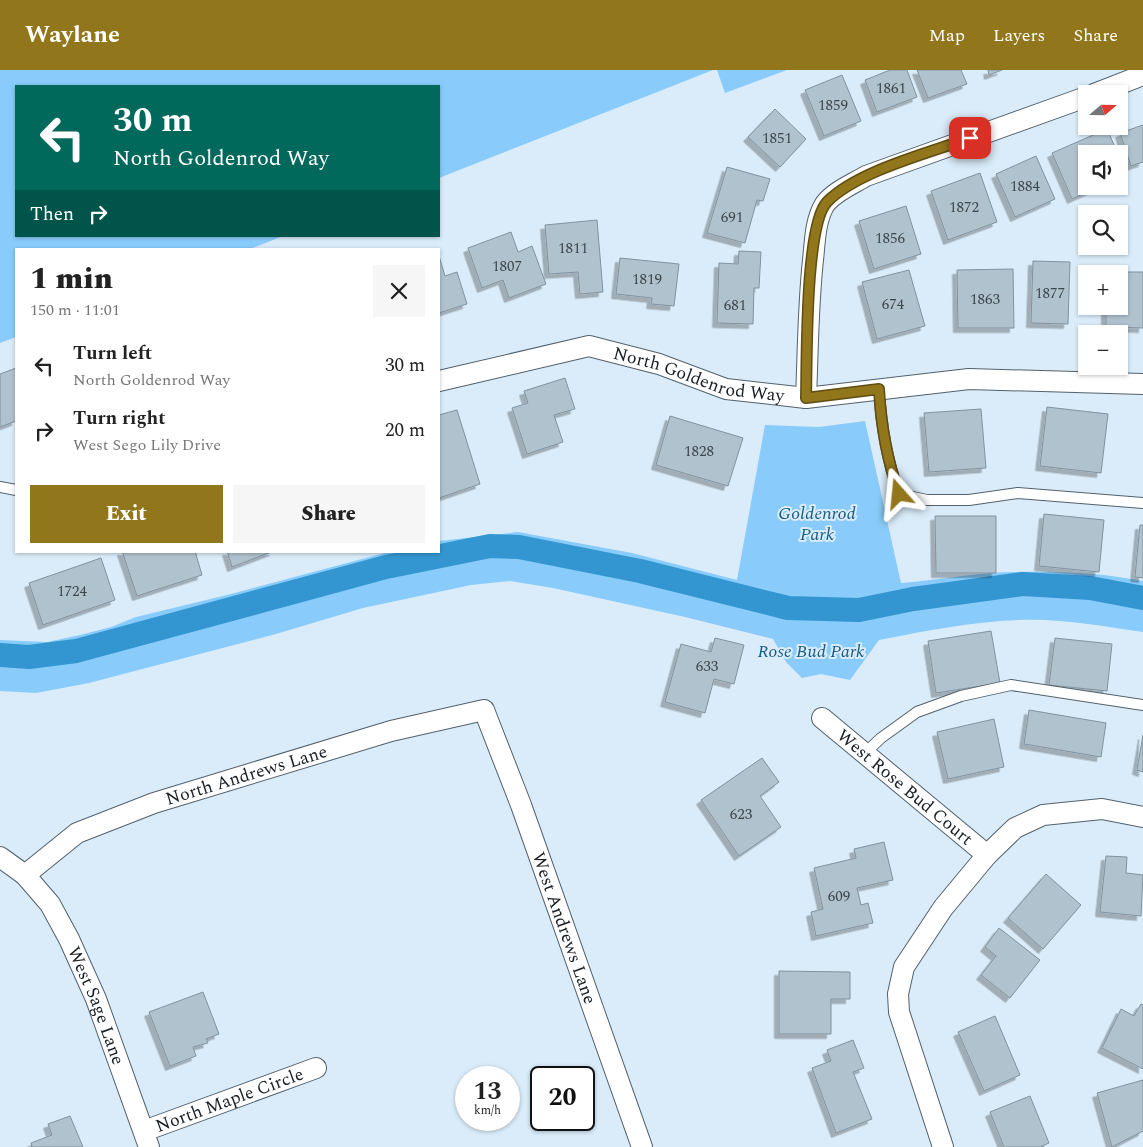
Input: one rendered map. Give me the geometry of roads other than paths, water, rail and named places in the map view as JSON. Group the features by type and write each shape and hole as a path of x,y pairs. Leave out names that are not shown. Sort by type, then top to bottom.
{"street":[{"path":"1117,85 1143,75"},
{"path":"806,398 808,293 815,235 820,215 826,203 838,192 866,176 1078,100"},
{"name":"North Goldenrod Way","path":"440,381 590,346 659,364 726,389 806,398 969,379 1143,384"},
{"name":"North Andrews Lane","path":"25,875 78,833 154,803 391,730 484,710"},
{"name":"West Andrews Lane","path":"484,710 520,805 642,1147"},
{"name":"West Rose Bud Court","path":"822,718 987,855"},
{"path":"939,1146 900,1012 900,982 904,966 943,908 987,855 1015,828 1043,815 1102,810 1143,817"},
{"name":"West Sage Lane","path":"0,857 25,875 50,904 69,939 96,999 146,1139"},
{"name":"North Maple Circle","path":"146,1139 316,1068"}],"lane":[{"path":"879,389 881,421 887,457 899,494 927,500 969,500 1018,493 1143,503"},
{"path":"0,487 15,490"},
{"path":"864,754 881,738 917,712 961,696 1011,686 1143,705"}],"waterway":[{"path":"0,655 29,657 76,651 386,567 490,546 519,547 640,571 788,608 859,610 913,599 1023,584 1090,588 1143,598"}],"park label":[{"name":"Goldenrod Park","path":"817,523"},
{"name":"Rose Bud Park","path":"811,651"}]}
